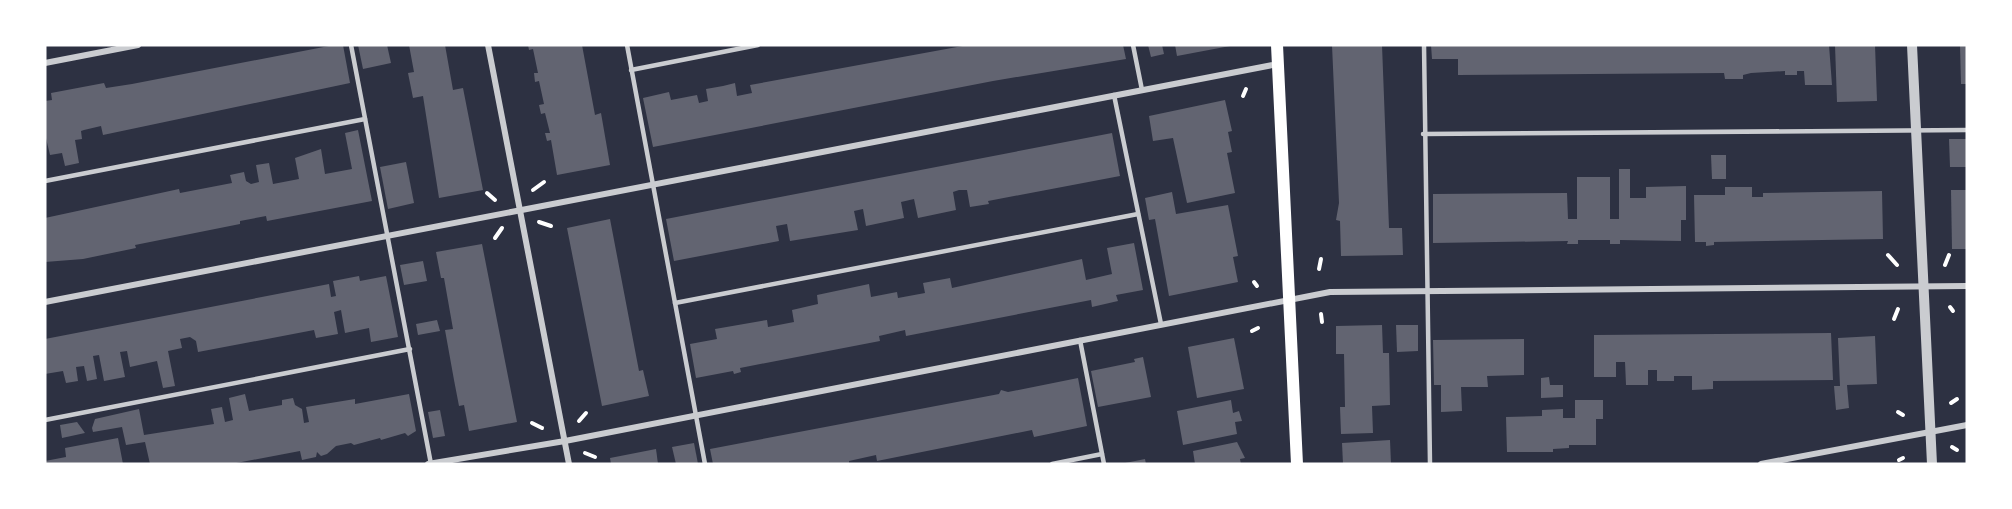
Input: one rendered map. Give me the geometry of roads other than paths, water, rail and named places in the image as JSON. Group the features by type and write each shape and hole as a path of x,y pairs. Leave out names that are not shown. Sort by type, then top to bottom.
{"main road":[{"path":"1277,45 1297,464"}],"street":[{"path":"45,63 138,45"},
{"path":"488,45 569,464"},
{"path":"1912,45 1932,464"},
{"path":"45,302 1278,64"},
{"path":"430,464 565,441 1330,292 1967,286"},
{"path":"1761,464 1967,425"}],"lane":[{"path":"351,45 389,236 430,464"},
{"path":"627,45 705,464"},
{"path":"632,70 758,45"},
{"path":"1133,45 1142,90"},
{"path":"1424,45 1423,134 1430,464"},
{"path":"1114,95 1161,324"},
{"path":"45,182 365,118"},
{"path":"1423,134 1967,130"},
{"path":"675,303 1138,214"},
{"path":"1080,340 1104,464"},
{"path":"45,420 410,349"},
{"path":"1052,464 1102,454"}]}
